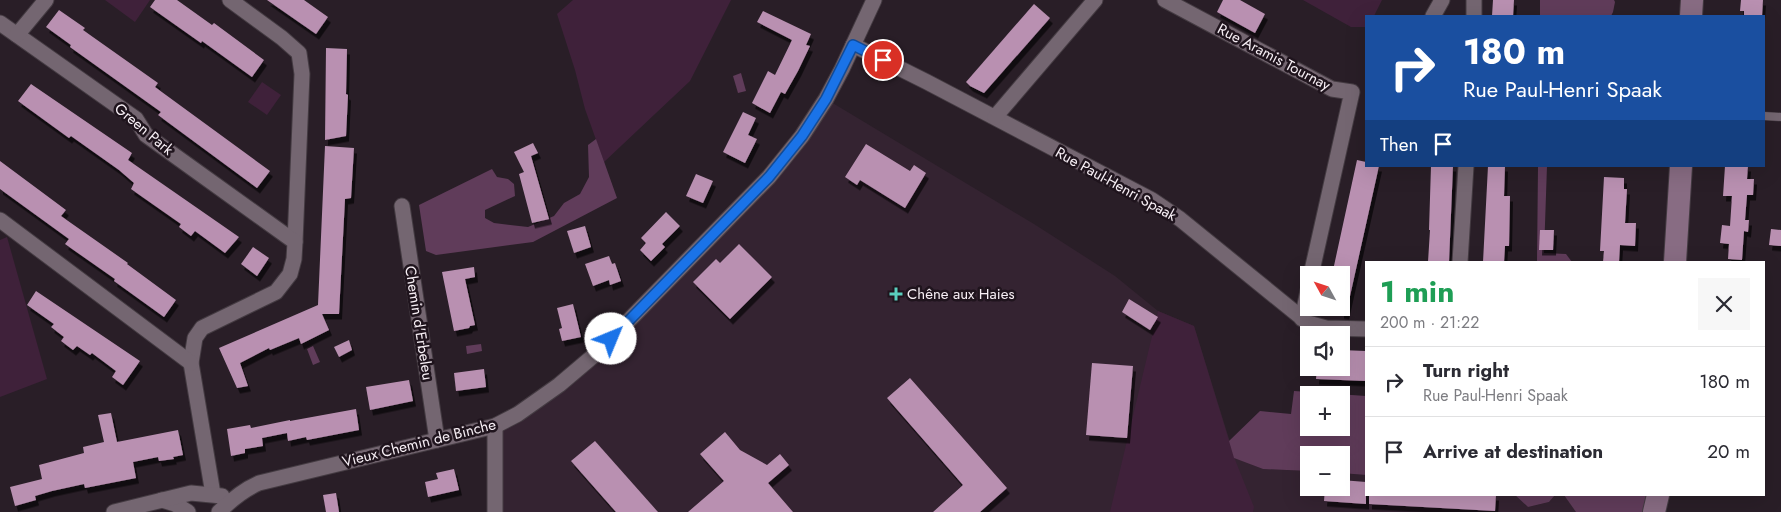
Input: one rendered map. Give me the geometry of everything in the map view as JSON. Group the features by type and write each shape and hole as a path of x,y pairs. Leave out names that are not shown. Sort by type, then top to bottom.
{"main road":[{"path":"1691,15 1692,0"},
{"path":"1675,261 1681,167"},
{"path":"1654,512 1658,496"}],"street":[{"path":"17,35 46,0"},
{"path":"213,494 191,363 195,338 202,328 276,292 290,274 294,259 302,74 299,53 282,38 230,0"},
{"name":"Vieux Chemin de Binche","path":"219,512 246,488 260,483 495,426 518,414 559,385 598,352 769,177 802,136 826,99 874,0"},
{"path":"995,117 1095,0"},
{"name":"Rue Aramis Tournay","path":"1166,0 1332,89 1352,92 1313,266"},
{"path":"1434,15 1442,0"},
{"path":"1474,0 1474,15"},
{"name":"Green Park","path":"0,24 136,119 146,135 295,242"},
{"name":"Rue Paul-Henri Spaak","path":"853,45 1152,200 1180,219 1308,323 1326,328 1365,329"},
{"path":"1460,261 1466,167"},
{"name":"Chemin d'Erbeleu","path":"402,206 437,440"},
{"path":"0,220 191,363"},
{"path":"494,512 495,426"},
{"path":"114,512 192,493 213,494 233,498"},
{"path":"162,500 175,504 188,512"}],"lane":[{"path":"1765,116 1781,117"}],"shaded area":[{"path":"105,0 150,0 135,22"},
{"path":"573,0 731,0 690,81 604,162 585,109 557,14"},
{"path":"1303,0 1382,0 1374,15 1365,15 1365,27 1351,27"},
{"path":"1540,0 1614,0 1615,2 1612,15 1540,15"},
{"path":"741,73 746,91 738,93 733,76"},
{"path":"262,82 281,95 267,115 248,102"},
{"name":"Chêne aux Haies","path":"826,99 1034,224 1115,276 1158,311 1194,326 1235,458 1263,469 1300,471 1300,496 1350,496 1350,474 1365,475 1365,496 1516,496 1528,507 1549,502 1554,496 1649,496 1643,512 495,512 495,426 559,385 746,202"},
{"path":"596,139 617,198 533,242 436,255 426,251 419,205 492,169 497,177 508,179 514,184 515,196 485,210 485,218 494,223 528,227 554,216 564,203 580,194 589,177 588,145"},
{"path":"1538,167 1547,167 1544,253 1566,254 1571,261 1537,261"},
{"path":"7,237 47,379 0,397 0,240"},
{"path":"1158,311 1194,326 1234,457 1254,507 1253,512 1110,512"},
{"path":"481,344 482,351 467,354 466,346"},
{"path":"313,346 320,362 313,365 307,349"},
{"path":"1294,391 1300,391 1300,436 1350,436 1350,395 1365,396 1365,475 1350,474 1350,446 1300,446 1300,471 1263,469 1234,458 1229,441 1260,411 1291,414"},
{"path":"1516,496 1554,496 1549,502 1528,507"},
{"path":"1565,496 1649,496 1643,512 1576,512"}],"building":[{"path":"155,0 177,0 212,25 214,23 264,60 252,77 150,7"},
{"path":"267,0 304,0 328,17 316,34"},
{"path":"1223,0 1240,0 1265,14 1255,33 1217,12"},
{"path":"1493,0 1514,0 1513,15 1492,15"},
{"path":"1741,0 1763,0 1762,15 1744,15 1744,11 1740,11"},
{"path":"1034,4 1050,18 984,93 970,86 966,82"},
{"path":"59,10 85,28 83,30 158,83 155,87 270,171 257,188 158,115 161,112 70,47 71,45 46,27"},
{"path":"763,11 811,34 806,45 810,46 798,71 785,94 781,92 770,113 752,103 768,71 775,75 792,40 757,22"},
{"path":"326,48 347,49 346,94 348,95 346,136 325,140"},
{"path":"31,84 132,153 128,160 239,237 225,253 195,231 191,236 179,227 181,224 131,189 134,183 119,170 71,136 69,138 18,101"},
{"path":"743,112 756,118 748,135 757,139 745,163 723,152"},
{"path":"533,143 538,153 531,156 549,219 532,223 519,174 524,172 514,152"},
{"path":"866,144 910,171 914,165 926,173 905,208 860,180 857,185 845,177"},
{"path":"325,146 354,148 351,198 345,199 339,314 322,314 329,330 301,344 299,338 270,350 269,348 240,363 248,386 237,388 219,348 318,305"},
{"path":"1357,160 1365,162 1365,167 1379,167 1350,296 1350,266 1334,266"},
{"path":"0,161 66,210 61,216 128,263 176,300 164,317 114,281 115,279 65,244 69,239 0,189"},
{"path":"1431,167 1453,167 1449,261 1428,261"},
{"path":"1488,167 1505,167 1504,196 1510,196 1509,246 1505,246 1504,261 1483,261"},
{"path":"1725,167 1748,167 1747,179 1754,179 1753,195 1747,195 1745,220 1749,220 1748,232 1744,231 1742,260 1728,259 1729,244 1720,243 1722,225 1730,226 1732,196 1723,196"},
{"path":"696,174 713,181 703,203 686,196"},
{"path":"1604,177 1624,178 1624,189 1627,189 1625,223 1636,223 1635,246 1620,245 1619,261 1603,261 1604,251 1600,251"},
{"path":"666,212 680,226 662,244 665,247 651,261 640,250 646,243 641,238"},
{"path":"585,226 591,247 574,253 567,231"},
{"path":"1771,229 1781,230 1781,246 1769,245"},
{"path":"1540,230 1554,230 1553,250 1539,250"},
{"path":"739,244 772,277 730,319 693,282 716,259 720,263"},
{"path":"253,247 269,258 257,276 241,264"},
{"path":"609,256 612,264 615,263 621,281 610,285 609,280 593,286 585,264"},
{"path":"474,267 475,277 465,279 475,325 454,331 442,272"},
{"path":"36,291 140,361 123,385 112,377 116,371 92,353 90,355 77,346 73,350 61,341 64,337 51,327 54,324 27,305"},
{"path":"1129,299 1158,317 1150,330 1122,312"},
{"path":"573,304 581,337 562,341 559,329 562,328 557,308"},
{"path":"349,340 352,350 339,357 334,347"},
{"path":"1350,350 1365,351 1365,381 1316,379 1316,376 1350,376"},
{"path":"1092,363 1133,366 1127,438 1086,435"},
{"path":"484,369 486,387 456,391 454,373"},
{"path":"910,378 1007,488 980,512 933,512 963,485 887,398"},
{"path":"409,380 413,401 370,410 366,387"},
{"path":"356,409 359,430 307,440 306,437 288,441 287,433 262,438 263,446 245,449 245,453 231,456 227,429 250,425 251,428"},
{"path":"111,413 117,442 178,430 183,455 173,457 174,459 159,461 158,457 133,462 136,478 85,488 84,484 52,491 35,496 36,500 15,506 10,487 42,479 39,465 84,453 83,447 104,442 98,415"},
{"path":"725,432 740,450 767,465 780,454 789,465 768,483 793,512 688,512 724,481 700,454"},
{"path":"595,441 658,512 616,512 571,461"},
{"path":"454,469 459,490 428,497 425,482 438,479 436,473"},
{"path":"1350,481 1365,482 1366,504 1324,501 1324,496 1350,496"},
{"path":"336,493 339,512 326,512 323,495"},
{"path":"1369,496 1496,496 1495,511 1369,504"}],"place":[{"name":"Chêne aux Haies","path":"896,294"}],"route":[{"path":"611,339 769,177 802,136 826,99 853,45 883,60"}]}
